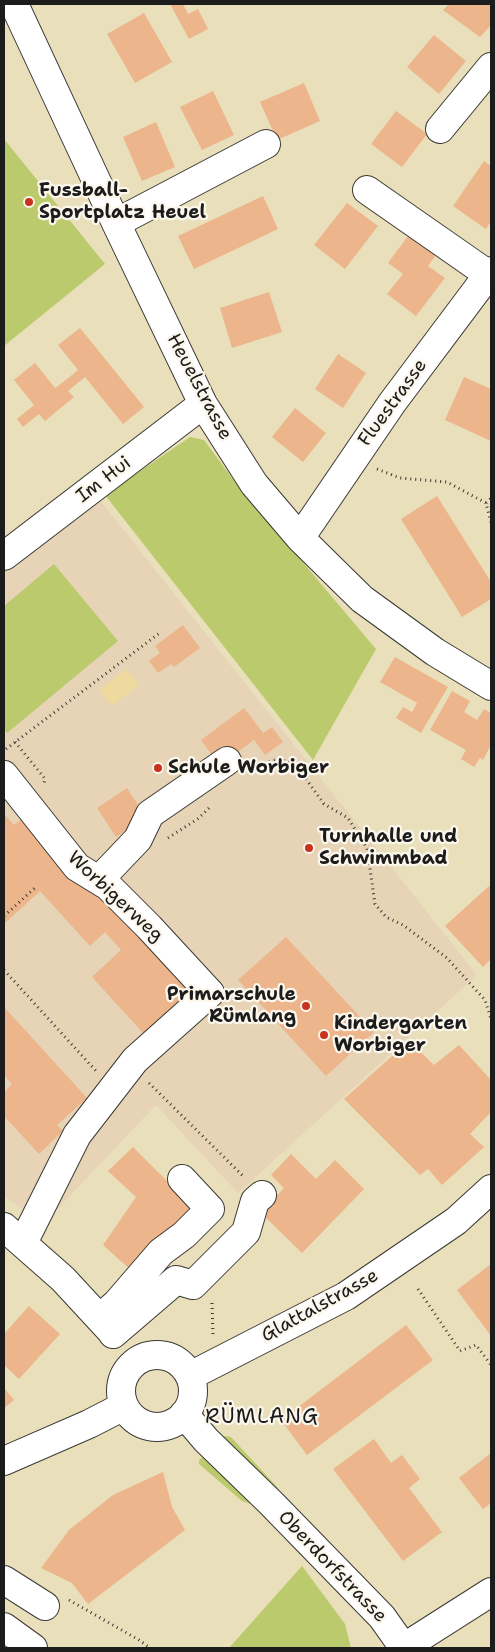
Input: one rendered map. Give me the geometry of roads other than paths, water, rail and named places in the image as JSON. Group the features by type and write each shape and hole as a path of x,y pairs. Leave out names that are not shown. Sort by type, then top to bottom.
{"street":[{"name":"Heuelstrasse","path":"13,6 204,404 254,484 300,538 362,599 435,652 491,686"},
{"path":"440,129 491,68"},
{"path":"116,223 266,144"},
{"path":"367,190 490,273"},
{"name":"Fluestrasse","path":"300,538 398,395 490,273"},
{"name":"Im Hui","path":"4,556 204,404"},
{"path":"99,880 138,839 150,814 237,767"},
{"name":"Worbigerweg","path":"4,775 77,867 108,886 210,993 131,1065 77,1135 13,1235"},
{"path":"107,1326 117,1303 161,1252 184,1235 210,1209 182,1179"},
{"path":"107,1326 176,1280 193,1285 246,1232 255,1201 254,1187"},
{"name":"Glattalstrasse","path":"190,1376 346,1296 456,1221 491,1189"},
{"path":"13,1235 63,1279 137,1361"},
{"path":"161,1355 173,1359 183,1366 190,1376 193,1386 189,1406 184,1414 175,1422 164,1426 140,1423 131,1416 124,1406 121,1386 124,1376 137,1361 148,1356 161,1355"},
{"path":"4,1461 89,1424 124,1406"},
{"name":"Oberdorfstrasse","path":"184,1414 206,1440 271,1503 382,1617 404,1648 491,1592"},
{"path":"4,1580 55,1601"},
{"path":"4,1628 33,1648"}],"place":[{"name":"Fussball- Sportplatz Heuel","path":"29,202"},
{"name":"Schule Worbiger","path":"158,768"},
{"name":"Turnhalle und Schwimmbad","path":"309,848"},
{"name":"Primarschule Rümlang","path":"306,1006"},
{"name":"Kindergarten Worbiger","path":"324,1035"}],"district":[{"name":"RÜMLANG","path":"262,1418"}]}
